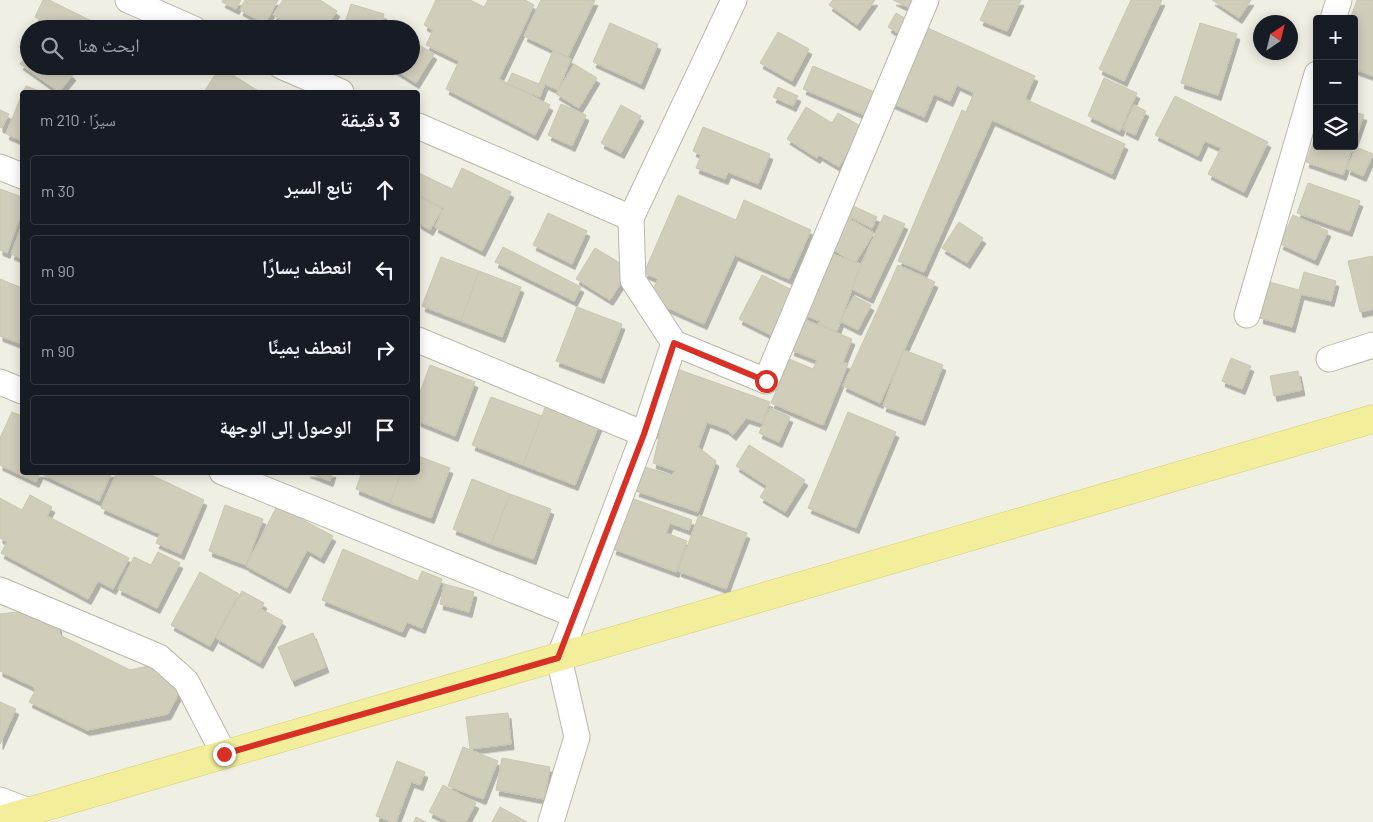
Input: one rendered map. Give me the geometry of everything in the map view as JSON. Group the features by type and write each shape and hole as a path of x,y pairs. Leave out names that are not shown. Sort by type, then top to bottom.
{"main road":[{"path":"0,820 1373,419"}],"street":[{"path":"128,0 174,20"},
{"path":"734,0 631,218 633,280 674,343 766,381 926,0"},
{"path":"1334,15 1339,0"},
{"path":"302,75 336,90"},
{"path":"1247,316 1313,88"},
{"path":"420,127 631,218"},
{"path":"0,167 20,175"},
{"path":"420,341 644,434"},
{"path":"551,822 577,737 558,658 644,434 674,343"},
{"path":"1329,359 1373,345"},
{"path":"0,382 20,390"},
{"path":"229,475 575,615"},
{"path":"0,590 159,657 186,681 224,754"},
{"path":"0,800 29,811"}],"building":[{"path":"43,0 49,0 90,20 41,20 35,17"},
{"path":"223,0 241,0 236,9 222,2"},
{"path":"245,0 278,0 267,20 258,20 240,10"},
{"path":"283,0 320,0 337,11 331,20 281,20 273,15"},
{"path":"436,0 470,0 484,7 488,0 525,0 534,5 499,79 550,105 535,135 446,89 459,61 426,45 433,30 424,25"},
{"path":"541,0 595,0 568,57 524,36"},
{"path":"833,0 875,0 857,25 829,5"},
{"path":"893,0 916,0 912,9"},
{"path":"989,0 1021,0 1007,31 980,20"},
{"path":"1131,0 1162,0 1124,81 1099,69"},
{"path":"1212,0 1251,0 1239,18"},
{"path":"1357,0 1373,0 1373,76 1358,70 1358,15 1351,15"},
{"path":"351,4 384,14 382,20 346,20"},
{"path":"896,13 908,20 899,34 888,27"},
{"path":"610,23 658,44 641,84 593,62"},
{"path":"1200,23 1237,34 1218,95 1181,83"},
{"path":"921,25 1035,76 1025,99 1125,144 1112,174 992,120 924,272 898,261 962,110 966,112 974,93 957,85 950,101 934,94 924,117 889,102"},
{"path":"778,32 809,49 792,81 760,63"},
{"path":"420,45 434,54 416,83 403,75 420,75"},
{"path":"553,51 571,59 558,90 545,84 540,97 507,84 512,73 539,84"},
{"path":"574,64 597,78 579,108 556,94"},
{"path":"813,66 877,93 867,116 803,89"},
{"path":"35,75 73,75 61,90 56,90"},
{"path":"215,75 233,75 257,90 205,90"},
{"path":"1104,78 1137,93 1120,131 1088,116"},
{"path":"26,86 37,90 24,90"},
{"path":"778,87 798,96 793,106 773,97"},
{"path":"1175,96 1268,142 1244,192 1208,174 1221,148 1205,141 1198,156 1155,135"},
{"path":"20,99 20,140 6,134"},
{"path":"561,104 586,115 572,146 548,135"},
{"path":"621,105 641,116 621,153 601,143"},
{"path":"1134,105 1146,111 1135,135 1123,129"},
{"path":"806,107 832,123 838,113 862,127 839,167 819,155 817,158 787,139"},
{"path":"0,110 9,114 2,128 0,127"},
{"path":"1358,113 1364,115 1358,132"},
{"path":"703,127 770,154 758,184 728,172 725,179 696,168 701,155 693,151"},
{"path":"1313,143 1313,150 1352,150 1343,175 1306,162"},
{"path":"1358,148 1373,154 1363,176 1347,169 1355,150 1358,150"},
{"path":"462,168 511,192 482,251 435,227 444,208 420,196 420,173 452,189"},
{"path":"1308,183 1360,201 1349,231 1297,213"},
{"path":"0,189 20,196 20,217 7,253 0,250"},
{"path":"678,195 736,220 744,200 811,230 789,279 735,255 704,324 648,299 658,279 644,273"},
{"path":"420,197 442,209 430,230 420,224"},
{"path":"851,205 877,217 872,228 846,215"},
{"path":"548,213 587,231 572,264 533,245"},
{"path":"843,215 874,233 855,263 825,245"},
{"path":"884,215 905,224 870,298 850,288"},
{"path":"1293,215 1328,231 1315,260 1280,244"},
{"path":"959,222 983,238 967,263 942,248"},
{"path":"20,230 20,258 11,254"},
{"path":"503,247 581,287 574,301 495,262"},
{"path":"595,248 630,269 610,300 576,279"},
{"path":"826,252 861,264 837,331 818,324 820,321 804,315"},
{"path":"1373,256 1373,309 1360,312 1348,261"},
{"path":"441,257 479,271 461,321 422,306"},
{"path":"898,265 935,282 880,403 843,386"},
{"path":"479,271 521,287 502,337 461,321"},
{"path":"1304,272 1336,281 1331,301 1301,294 1292,327 1260,318 1269,282 1299,290"},
{"path":"762,275 796,292 773,336 739,319"},
{"path":"0,279 20,287 20,341 19,343 0,336"},
{"path":"854,296 871,305 858,330 840,321"},
{"path":"577,307 622,324 601,378 556,361"},
{"path":"803,319 852,339 843,362 848,364 823,425 771,403 789,359 813,369 817,360 791,350"},
{"path":"904,350 943,365 922,420 883,406"},
{"path":"1231,358 1251,366 1242,389 1222,381"},
{"path":"430,365 475,382 455,436 420,422 420,392"},
{"path":"677,369 770,402 762,423 746,418 733,435 726,429 707,422 698,447 716,461 698,512 636,491 645,467 672,475 675,471 653,463 660,433 654,433"},
{"path":"1298,371 1302,390 1274,396 1270,376"},
{"path":"491,397 542,416 523,465 472,445"},
{"path":"546,405 599,425 575,485 523,465"},
{"path":"770,408 790,417 779,442 759,433"},
{"path":"12,412 20,415 20,474 0,465 0,438"},
{"path":"848,412 896,432 856,528 808,508"},
{"path":"749,445 805,480 785,512 760,497 767,486 736,466"},
{"path":"420,457 450,468 431,518 390,503 400,475 420,475"},
{"path":"21,475 39,475 36,482"},
{"path":"44,475 111,475 99,501"},
{"path":"116,475 151,475 204,500 181,554 156,543 160,534 101,508"},
{"path":"315,475 332,475 330,481"},
{"path":"361,475 400,475 390,503 356,489"},
{"path":"472,479 510,494 491,544 453,529"},
{"path":"510,494 551,509 533,559 491,544"},
{"path":"30,495 52,507 47,516 129,558 113,589 98,581 88,599 1,553 7,542 0,538 0,498 22,510"},
{"path":"631,498 692,520 689,530 670,523 666,533 687,541 676,572 613,549"},
{"path":"225,505 263,519 246,565 209,551"},
{"path":"277,506 333,536 321,558 307,550 287,588 246,566"},
{"path":"699,515 747,533 726,589 678,571"},
{"path":"343,549 418,581 422,571 442,579 422,628 407,622 402,632 322,600"},
{"path":"158,552 180,563 157,608 118,589 134,557 151,565"},
{"path":"200,572 239,594 210,646 171,625"},
{"path":"444,584 474,592 469,612 440,604"},
{"path":"242,591 264,603 261,609 283,621 260,663 216,638"},
{"path":"18,612 30,618 39,616 58,625 60,635 130,670 148,666 175,679 178,695 168,714 87,730 29,702 35,691 34,687 0,671 0,614"},
{"path":"313,633 326,667 292,681 278,647"},
{"path":"0,702 16,709 0,744"},
{"path":"508,713 511,744 470,749 466,717"},
{"path":"463,747 498,761 483,799 448,786"},
{"path":"502,758 550,767 544,799 496,790"},
{"path":"397,761 425,772 420,785 411,782 396,822 392,822 376,816"},
{"path":"443,785 476,803 466,822 449,822 429,812"},
{"path":"500,807 527,822 492,822"},
{"path":"416,817 426,822 414,822"}],"route":[{"path":"224,754 558,658 644,434 674,343 766,381"}]}
